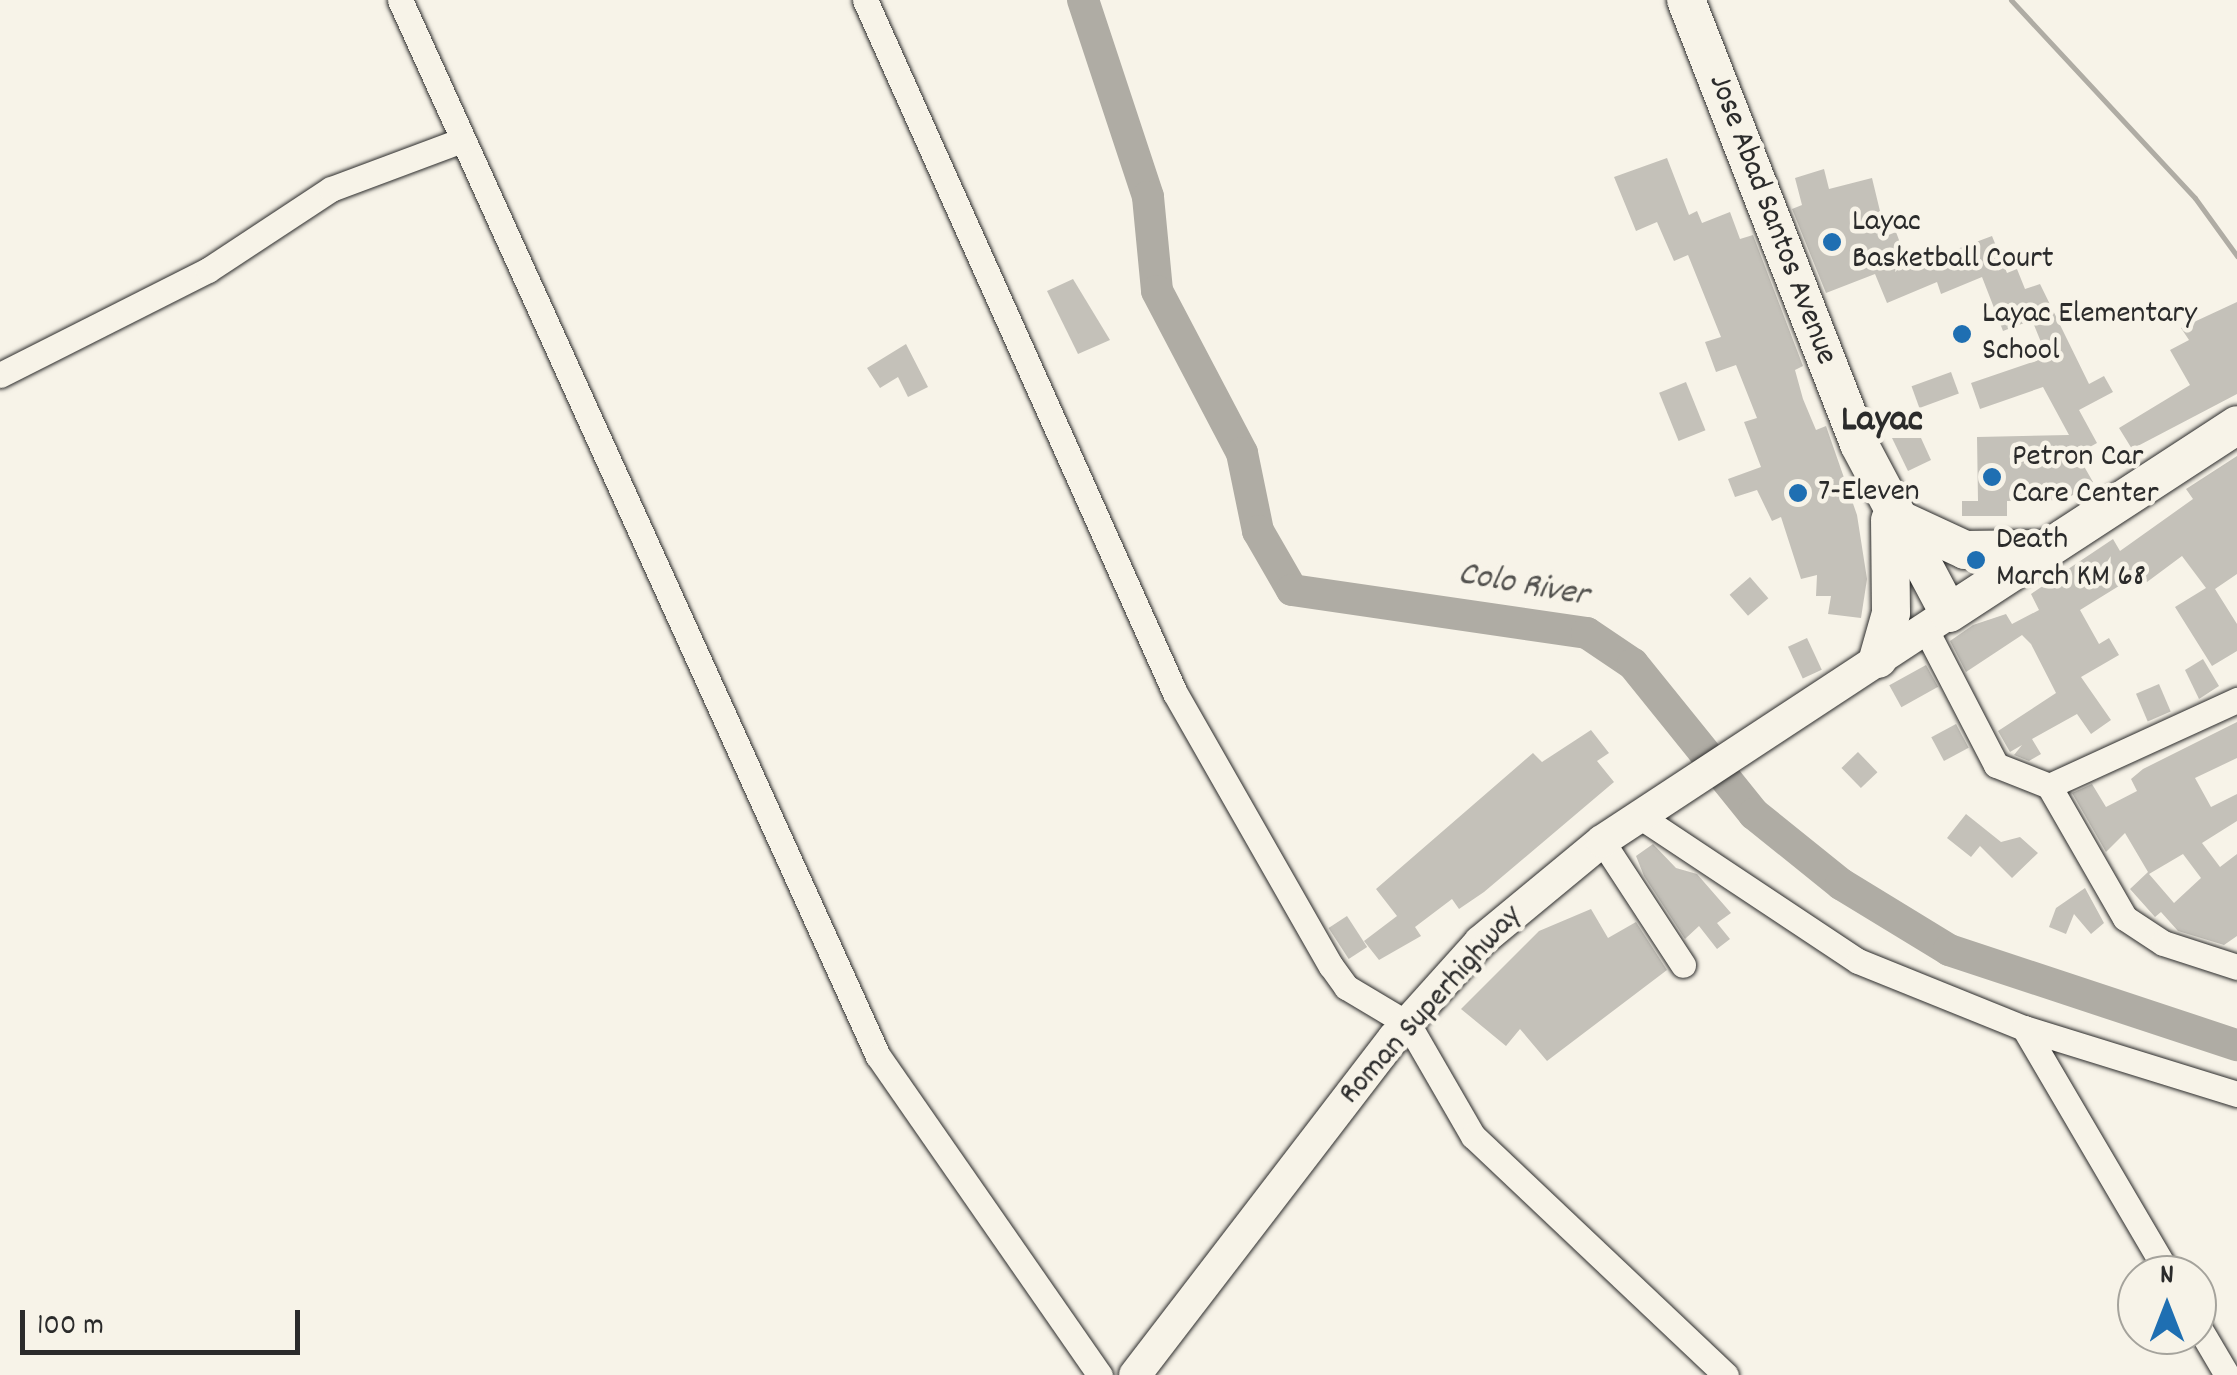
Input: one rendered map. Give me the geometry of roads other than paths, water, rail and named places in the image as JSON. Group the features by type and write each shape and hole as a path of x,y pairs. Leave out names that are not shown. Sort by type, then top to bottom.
{"highway":[{"name":"Jose Abad Santos Avenue","path":"1686,0 1890,514 1937,620"},
{"path":"1937,620 2237,425"},
{"path":"1878,658 1892,613 1890,514 1964,550 2047,548"}],"main road":[{"name":"Roman Superhighway","path":"1135,1375 1480,942 1602,841 1937,620"}],"street":[{"path":"400,0 878,1056 1100,1375"},
{"path":"865,0 1107,544 1164,654 1175,693 1331,966 1346,988 1405,1032 1473,1136 1726,1375"},
{"path":"0,375 208,270 346,181 462,140"},
{"path":"1937,620 1996,766 2050,786 2125,918 2163,943 2237,966"},
{"path":"2050,786 2237,700"},
{"path":"1647,813 1858,961 2024,1028 2237,1094"},
{"path":"1602,841 1683,966"},
{"path":"2024,1028 2156,1255"}],"waterway":[{"name":"Colo River","path":"1083,0 1148,197 1157,291 1242,453 1258,531 1292,590 1587,633 1633,664 1754,814 1841,884 1949,950 2237,1045"},
{"path":"2011,0 2195,198 2237,256"}],"place":[{"name":"Layac Basketball Court","path":"1832,242"},
{"name":"Layac Elementary School","path":"1962,334"},
{"name":"Petron Car Care Center","path":"1992,477"},
{"name":"7-Eleven","path":"1798,493"},
{"name":"Death March KM 68","path":"1976,560"}],"district":[{"name":"Layac","path":"1882,422"}]}
